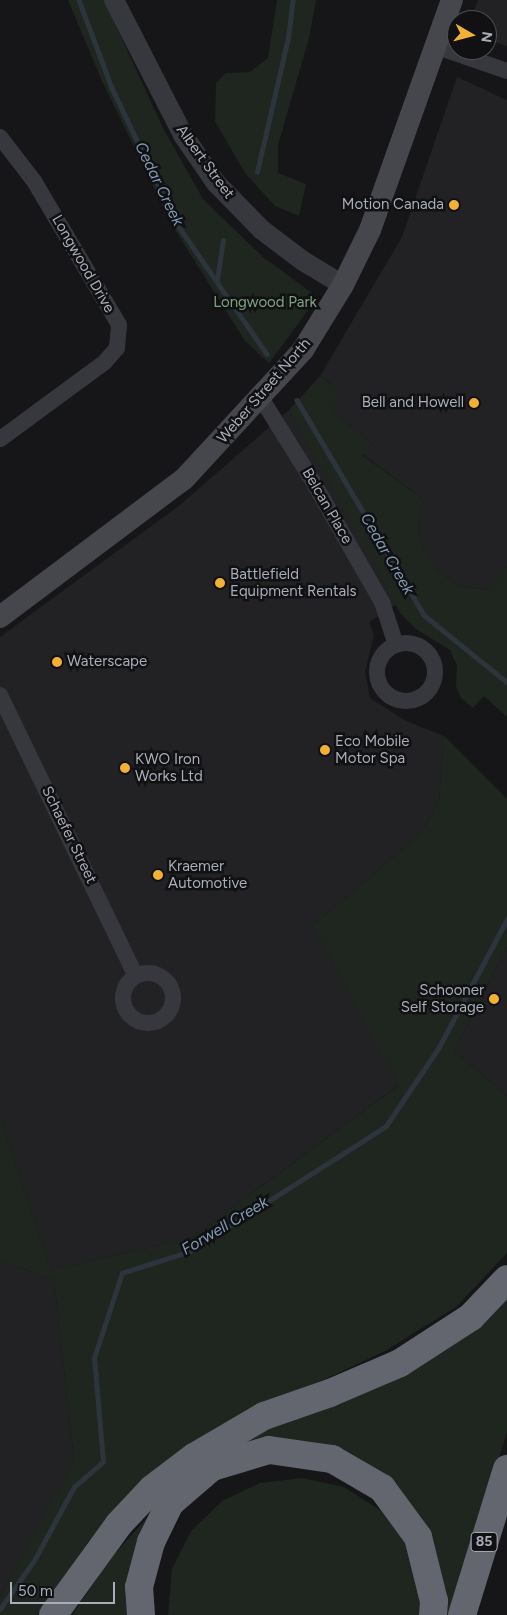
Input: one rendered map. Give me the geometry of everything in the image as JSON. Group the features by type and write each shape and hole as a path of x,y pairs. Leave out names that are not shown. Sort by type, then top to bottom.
{"highway":[{"path":"54,1614 118,1524 152,1489 194,1457 264,1416 400,1363 472,1317 507,1279"},
{"path":"141,1615 139,1587 151,1542 170,1503 212,1466 269,1450 332,1458 382,1488 418,1536 434,1601 433,1615"},
{"name":"85","path":"462,1615 507,1469"}],"main road":[{"name":"Weber Street North","path":"0,617 184,479 261,398 303,350 343,286 360,254 388,187 452,0"}],"street":[{"name":"Albert Street","path":"114,0 183,135 216,183 262,230 303,261 343,286"},
{"path":"437,47 507,71"},
{"name":"Longwood Drive","path":"0,137 34,181 119,325 117,348 105,362 0,439"},
{"name":"Belcan Place","path":"261,398 308,472 382,602 396,645"},
{"name":"Schaefer Street","path":"0,694 136,976"}],"shaded area":[{"path":"478,0 507,0 507,46 497,43 497,10 474,10"},
{"path":"457,77 507,100 507,567 488,590 458,586 435,568 423,550 418,528 423,499 362,454 372,444 332,410 331,383 320,376 402,237"},
{"path":"289,410 397,604 369,622 374,635 365,672 370,698 404,720 444,736 439,801 421,834 312,926 400,1084 191,1238 51,1270 0,1117 0,637 180,505"},
{"name":"Schooner Self Storage","path":"507,947 507,1096 454,1051"},
{"path":"0,1260 54,1280 74,1461 0,1597"}],"green space":[{"name":"Longwood Park","path":"68,0 104,0 163,128 203,199 263,257 312,293 309,309 269,363 245,341 172,225 102,81"},
{"path":"277,0 316,0 309,38 278,145 278,173 306,184 299,216 275,206 245,173 215,121 216,83 226,73 250,72 268,58"},
{"path":"320,376 337,388 337,401 332,410 372,444 362,455 423,499 418,528 423,549 435,568 458,586 487,590 507,567 507,717 484,696 473,708 461,698 456,686 457,666 450,650 416,629 400,613 289,410"},
{"path":"444,736 507,799 507,947 454,1051 507,1096 507,1253 456,1307 385,1351 221,1428 153,1472 90,1539 37,1615 0,1615 0,1597 74,1460 54,1280 0,1260 0,1117 51,1270 191,1238 399,1085 312,926 421,834 439,801"},
{"path":"507,1291 507,1432 451,1615 442,1614 434,1545 407,1503 376,1474 217,1453"},
{"path":"302,1478 344,1487 380,1510 407,1542 421,1582 419,1615 168,1615 172,1569 191,1531 222,1501 260,1483"},
{"path":"168,1494 134,1615 72,1615 111,1558"}],"waterway":[{"name":"Cedar Creek","path":"79,0 112,88 177,224 267,354"},
{"path":"257,172 288,38 293,0"},
{"path":"217,280 223,240"},
{"name":"Cedar Creek","path":"297,400 424,615 507,682"},
{"name":"Forwell Creek","path":"0,1609 35,1559 74,1487 103,1462 94,1358 122,1273 190,1251 386,1126 439,1047 507,919"}],"place":[{"name":"Motion Canada","path":"454,205"},
{"name":"Bell and Howell","path":"474,403"},
{"name":"Battlefield Equipment Rentals","path":"220,583"},
{"name":"Waterscape","path":"57,662"},
{"name":"Eco Mobile Motor Spa","path":"325,750"},
{"name":"KWO Iron Works Ltd","path":"125,768"},
{"name":"Kraemer Automotive","path":"158,875"},
{"name":"Schooner Self Storage","path":"494,999"}]}
